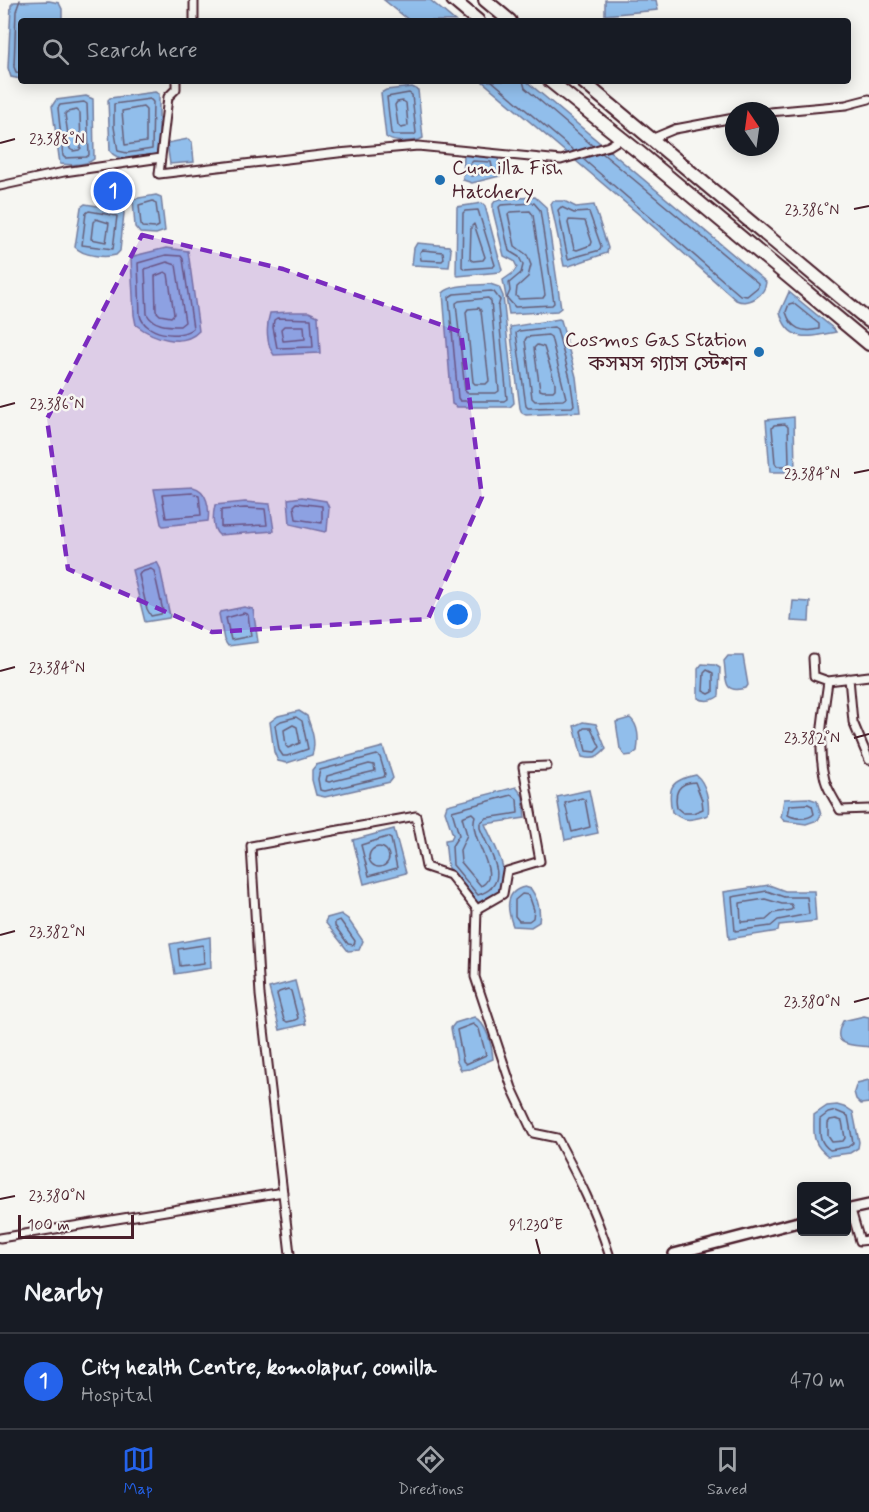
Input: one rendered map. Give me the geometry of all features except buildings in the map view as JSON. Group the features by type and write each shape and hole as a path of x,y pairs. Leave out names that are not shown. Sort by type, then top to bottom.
{"highway":[{"path":"453,0 474,18"},
{"path":"485,0 506,18"},
{"path":"554,84 869,344"},
{"path":"586,84 869,321"}],"main road":[{"path":"851,1210 869,1205"},
{"path":"674,1254 797,1222"}],"street":[{"path":"194,0 194,18"},
{"path":"176,84 176,89 168,97 159,174 418,146 561,160 609,146 622,138"},
{"path":"779,111 846,105 869,99"},
{"path":"651,139 675,129 725,120"},
{"path":"0,186 64,172 161,158"},
{"path":"813,658 814,676 828,681 869,676"},
{"path":"849,678 853,722 869,760"},
{"path":"828,681 822,719 821,756 825,780 840,810 869,809"},
{"path":"477,909 503,894 507,871 540,861 524,767 547,766"},
{"path":"290,1254 260,995 251,846 416,816 426,867 450,876 477,909 475,977 512,1088 533,1133 557,1138 598,1219 609,1254"},
{"path":"0,1238 283,1192"},
{"path":"851,1216 860,1241 869,1240"}],"highlighted area":[{"path":"142,235 283,269 461,332 482,497 428,619 212,632 68,569 47,419"}],"water":[{"path":"384,0 430,0 451,18 406,18"},
{"path":"605,0 656,0 658,10 605,15"},
{"path":"49,1 59,3 62,9 62,18 18,18 18,78 11,77 8,68 11,5 14,2"},
{"path":"486,84 530,84 766,282 763,291 756,298 746,302 736,300"},
{"path":"412,87 418,90 423,138 402,142 393,141 386,137 381,93 386,90"},
{"path":"155,92 159,94 158,153 132,159 119,158 110,151 108,100"},
{"path":"86,96 93,99 94,159 82,164 60,164 52,106 56,100"},
{"path":"188,139 192,142 194,162 170,164 167,143"},
{"path":"464,155 498,156 500,176 472,183 463,180"},
{"path":"156,195 161,197 165,231 156,234 140,233 135,227 133,199"},
{"path":"535,197 546,207 561,308 557,311 509,314 503,280 517,267 514,261 504,256 493,204 496,200 501,199"},
{"path":"553,201 564,201 576,207 594,205 608,248 607,253 564,266 551,204"},
{"path":"482,203 485,206 502,270 458,276 456,274 457,207"},
{"path":"85,204 123,210 120,251 116,255 94,256 75,247 81,207"},
{"path":"417,243 449,246 451,250 449,267 412,265 414,248"},
{"path":"166,248 188,251 199,331 184,339 167,339 150,334 136,325 134,315 131,259 134,256"},
{"path":"490,284 499,287 503,296 514,403 510,407 457,407 452,404 443,293 458,286"},
{"path":"789,292 836,332 801,336 788,329 780,312"},
{"path":"309,312 318,316 320,353 274,355 271,351 268,335 270,313"},
{"path":"559,319 576,377 580,412 526,415 520,408 510,327"},
{"path":"794,417 795,472 770,472 766,420"},
{"path":"193,487 202,492 206,500 208,521 163,526 154,489"},
{"path":"302,497 326,501 329,508 327,531 290,524 288,499"},
{"path":"245,502 270,504 274,531 219,535 214,525 215,505"},
{"path":"157,562 170,616 145,622 132,570"},
{"path":"793,601 810,602 809,622 791,621"},
{"path":"244,607 253,609 258,642 228,646 224,640 219,614"},
{"path":"728,656 743,656 748,685 746,688 733,689 727,684 724,661"},
{"path":"702,664 715,665 720,668 719,696 711,700 698,698 698,669"},
{"path":"299,711 307,716 312,730 314,745 312,755 287,763 278,761 274,752 270,722 278,716"},
{"path":"630,718 637,729 638,747 632,755 625,756 620,749 616,722"},
{"path":"583,722 596,724 606,749 596,757 582,757 574,726"},
{"path":"383,747 393,778 390,782 325,797 316,795 312,770 316,765"},
{"path":"696,775 706,793 708,815 685,819 672,812 671,791 676,782"},
{"path":"516,787 523,796 525,818 485,824 500,858 504,876 498,892 477,904 448,868 445,840 451,839 453,835 445,811 447,805"},
{"path":"589,790 598,833 565,840 557,797"},
{"path":"808,798 817,801 821,815 818,820 806,824 784,821 781,817 784,799"},
{"path":"394,829 406,873 364,884 353,840"},
{"path":"769,885 785,891 814,891 816,921 779,925 778,931 729,939 724,892"},
{"path":"525,887 531,889 537,901 540,913 539,922 531,927 513,926 509,914 510,897 518,889"},
{"path":"341,914 348,919 363,941 359,950 348,951 325,922 327,918"},
{"path":"210,937 211,968 175,974 170,944"},
{"path":"295,981 306,1024 280,1030 269,988"},
{"path":"474,1017 485,1029 493,1059 470,1069 461,1070 457,1062 451,1028 455,1023"},
{"path":"869,1017 869,1047 844,1043 839,1036 843,1021"},
{"path":"869,1080 869,1103 861,1104 854,1092 857,1083"},
{"path":"837,1105 853,1112 859,1142 858,1148 850,1153 828,1156 816,1142 814,1115 827,1106"}],"place":[{"name":"Cumilla Fish Hatchery","path":"440,180"},
{"name":"City health Centre, komolapur, comilla","path":"113,191"},
{"name":"Cosmos Gas Station কসমস গ্যাস স্টেশন","path":"759,352"}]}
